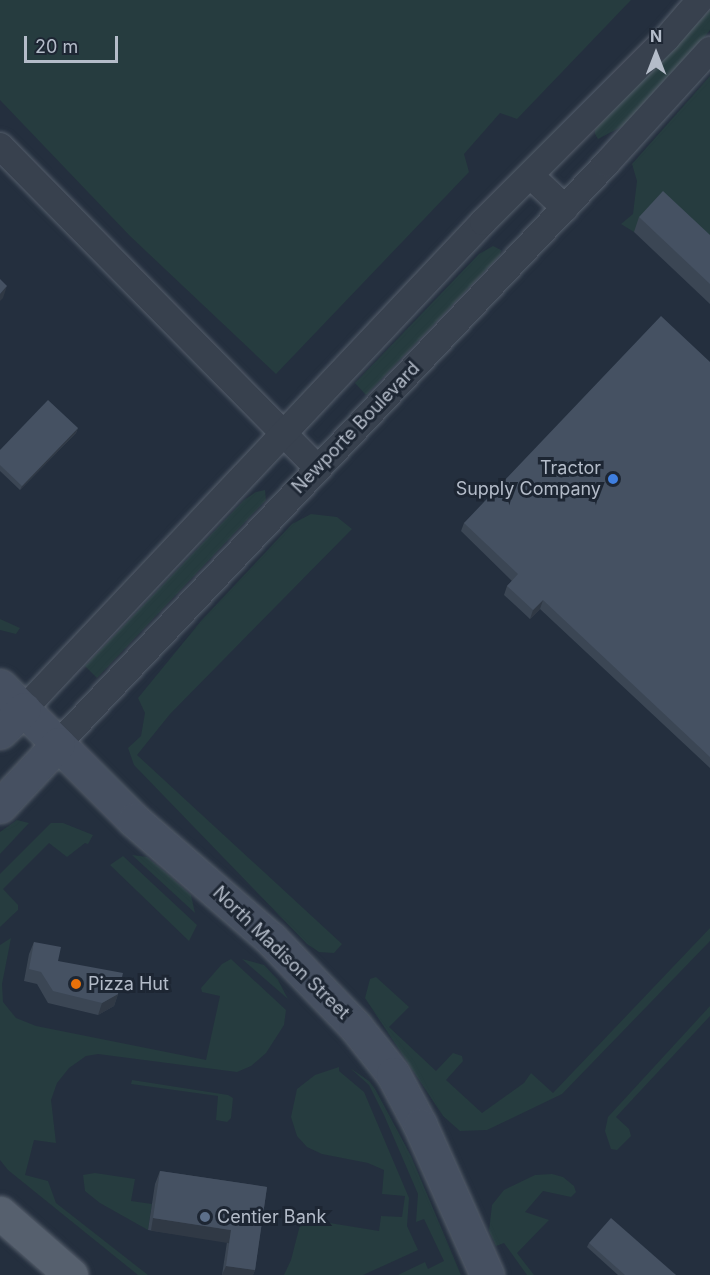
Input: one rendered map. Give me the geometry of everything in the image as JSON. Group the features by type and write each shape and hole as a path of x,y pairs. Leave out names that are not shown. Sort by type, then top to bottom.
{"main road":[{"path":"0,1213 70,1275"}],"street":[{"path":"0,732 483,222 667,38 700,0"},
{"name":"Newporte Boulevard","path":"0,806 317,467 565,208 710,50"},
{"path":"0,146 317,467"},
{"path":"531,176 565,208"},
{"name":"North Madison Street","path":"0,686 82,771 134,820 271,939 362,1034 393,1074 420,1125 487,1275"}],"green space":[{"path":"0,0 631,0 517,119 500,113 464,154 469,172 276,374 130,236 0,100"},
{"path":"710,10 710,30 694,51 623,126 598,139 595,129"},
{"path":"710,76 710,255 658,206 634,232 621,224 633,214 637,181 632,164"},
{"path":"493,246 501,250 500,255 366,395 355,383 479,254"},
{"path":"265,490 266,500 97,678 85,666 244,500 256,492"},
{"path":"311,514 337,517 352,529 170,714 137,755 342,944 334,953 319,952 307,944 134,765 128,748 141,736 145,713 138,698 201,621 292,524"},
{"path":"0,619 20,628 16,634 0,630"},
{"path":"17,820 29,823 0,854 0,832"},
{"path":"51,823 63,823 93,835 88,844 85,843 67,857 49,843 3,889 18,905 18,910 0,927 0,874"},
{"path":"132,855 147,857 191,895 195,913"},
{"path":"123,856 197,925 189,941 110,865"},
{"path":"710,928 710,941 562,1094 487,1130 460,1131 443,1116 365,998 370,979 376,977 409,1007 389,1027 436,1071 453,1053 462,1056 463,1061 446,1080 482,1113 524,1083 531,1073 553,1093"},
{"path":"11,938 2,984 3,1002 16,1018 36,1026 206,1060 220,996 202,992 201,988 222,964 231,959 286,1010 284,1025 266,1053 251,1066 237,1072 98,1054 86,1056 69,1068 57,1083 51,1100 56,1143 34,1140 25,1175 48,1181 56,1203 148,1275 138,1275 8,1170 0,1160 0,945"},
{"path":"242,959 264,965 278,980 288,999"},
{"path":"710,1006 710,1016 616,1117 629,1129 631,1136 617,1150 611,1149 605,1131 608,1117"},
{"path":"339,1067 339,1071 364,1092 409,1198 407,1226 418,1250 363,1275 284,1275 291,1260 300,1225 305,1219 379,1231 381,1216 402,1217 405,1196 382,1194 384,1170 368,1163 322,1154 307,1147 297,1136 291,1117 297,1089 315,1075"},
{"path":"350,1068 369,1081 375,1089 411,1156 461,1275 398,1275 425,1262 428,1269 444,1261 424,1219 416,1222 418,1194 384,1115 369,1085"},
{"path":"132,1080 228,1095 233,1098 231,1118 227,1122 216,1120 218,1096 131,1084"},
{"path":"95,1173 135,1179 131,1201 152,1204 148,1230 100,1203 85,1191 83,1175"},
{"path":"552,1174 563,1177 574,1186 576,1192 571,1197 543,1191 525,1212 549,1220 517,1253 534,1275 527,1275 504,1243 496,1246 489,1231 492,1205 504,1190 535,1175"}],"building":[{"path":"663,191 710,235 710,284 639,217"},
{"path":"0,279 7,286 0,294"},
{"path":"661,316 710,362 710,757 543,600 533,610 507,586 518,574 464,523"},
{"path":"48,400 78,428 22,486 0,465 0,450"},
{"path":"34,942 61,947 58,961 123,973 118,994 102,1003 53,991 41,972 29,969"},
{"name":"Centier Bank","path":"160,1171 267,1187 255,1270 226,1266 231,1230 153,1218"},
{"path":"611,1218 676,1275 625,1275 589,1243"}],"place":[{"name":"Tractor Supply Company","path":"613,479"},
{"name":"Pizza Hut","path":"76,984"},
{"name":"Centier Bank","path":"205,1217"}]}
